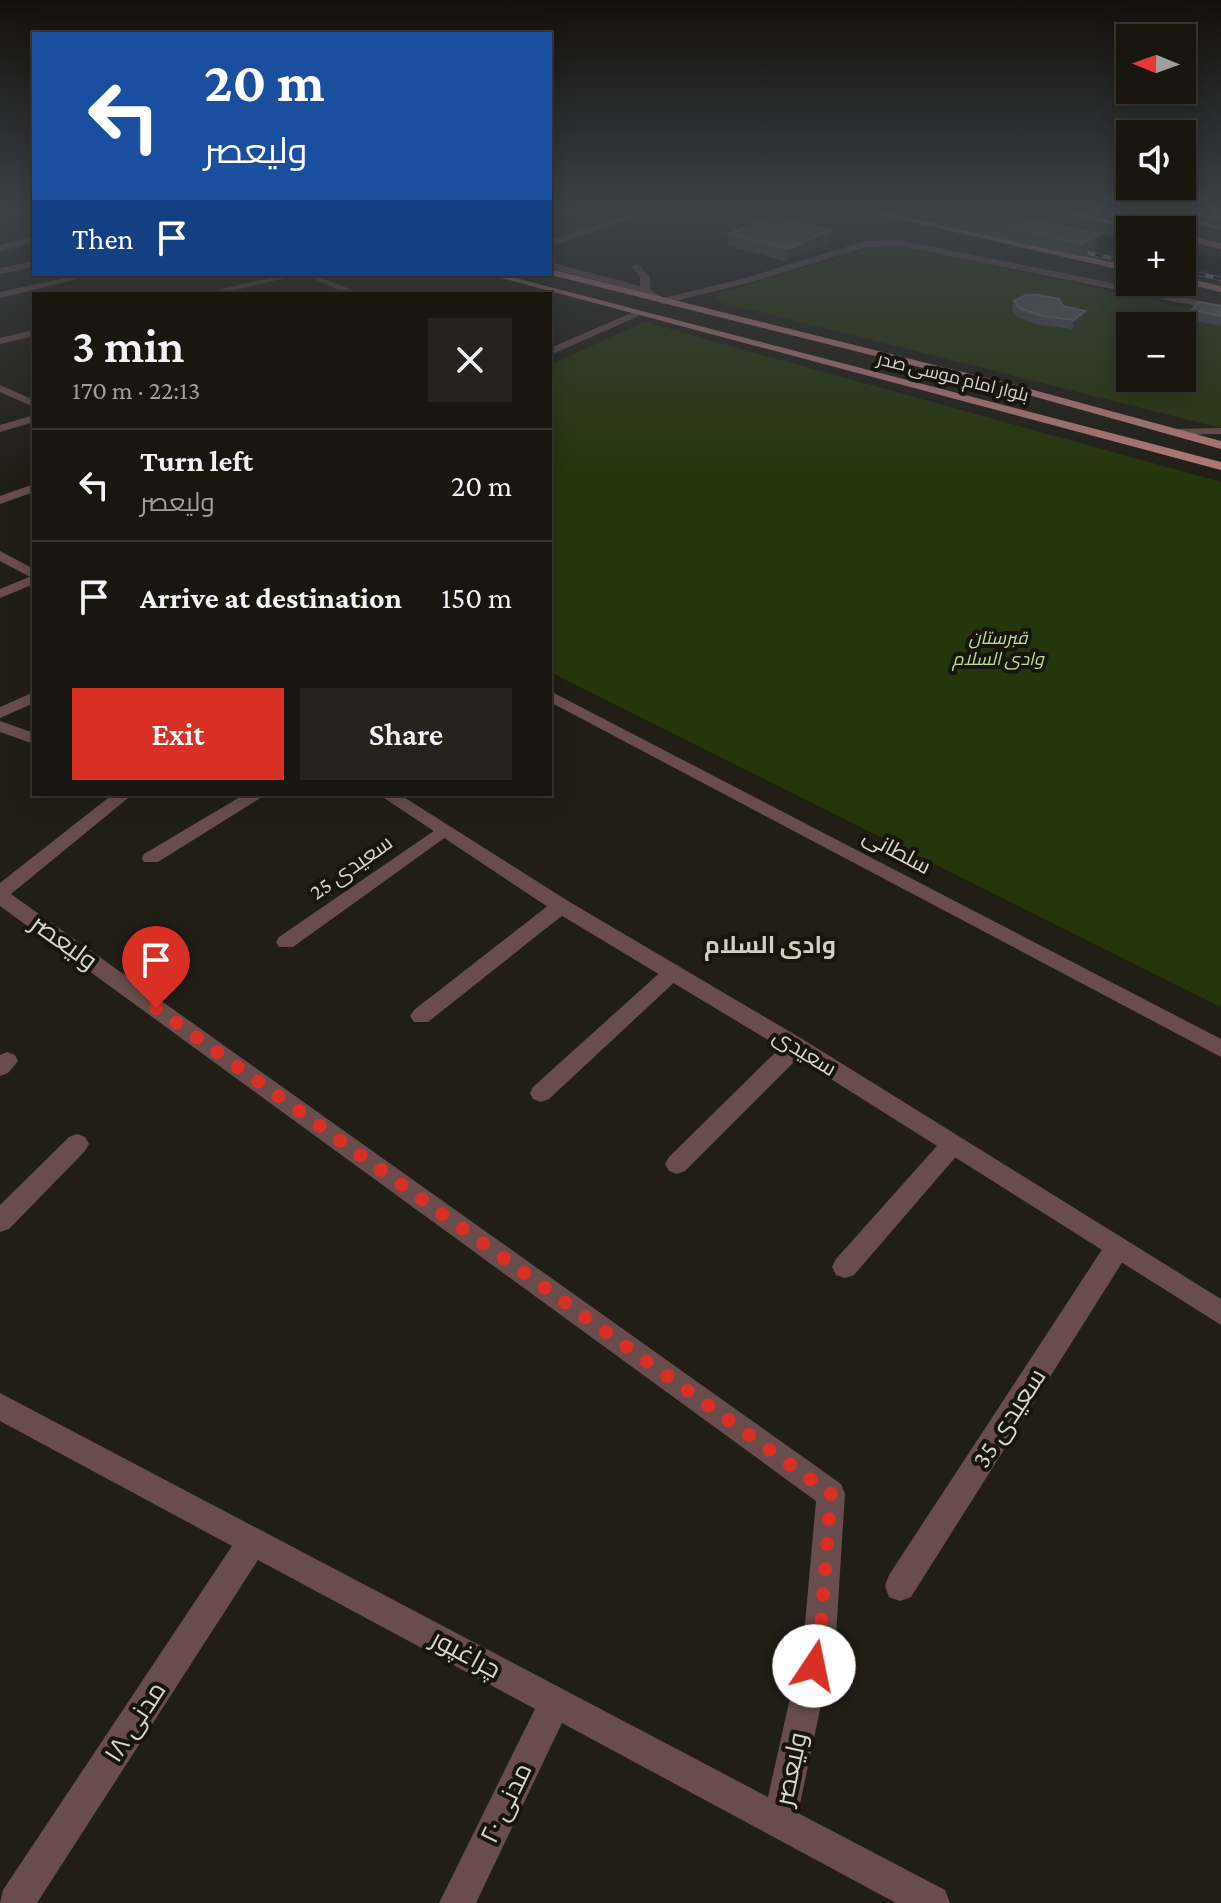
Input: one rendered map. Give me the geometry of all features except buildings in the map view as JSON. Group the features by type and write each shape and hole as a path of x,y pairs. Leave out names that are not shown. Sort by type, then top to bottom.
{"main road":[{"name":"بلوار امام موسی صدر","path":"584,300 1004,406 1221,466"},
{"name":"بلوار امام موسی صدر","path":"657,300 1015,388 1221,445"}],"street":[{"path":"662,301 667,300"},
{"path":"1183,300 1221,308"},
{"path":"552,351 636,314"},
{"path":"0,328 14,338"},
{"path":"0,341 32,334"},
{"path":"0,388 32,403"},
{"path":"0,429 32,419"},
{"path":"1174,432 1221,431"},
{"path":"0,500 32,489"},
{"path":"0,555 32,576"},
{"path":"0,594 32,578"},
{"name":"سلطانی","path":"552,697 1221,1049"},
{"path":"0,713 32,698"},
{"path":"0,726 32,738"},
{"path":"0,895 122,796"},
{"path":"151,858 255,796"},
{"name":"سعیدی","path":"390,796 561,906 796,1046 1116,1250 1221,1313"},
{"name":"سعیدی 25","path":"286,942 444,830"},
{"name":"ولیعصر","path":"0,895 831,1494 820,1635 779,1822"},
{"path":"421,1016 561,906"},
{"path":"541,1093 672,973"},
{"path":"677,1164 796,1046"},
{"path":"0,1221 77,1144"},
{"path":"845,1267 952,1145"},
{"name":"سعیدی 35","path":"900,1586 1116,1250"},
{"name":"چراغپور","path":"0,1406 932,1903"},
{"name":"مدنی ۱۸","path":"16,1903 253,1541"},
{"name":"مدنی ۲۰","path":"457,1903 555,1702"}],"green space":[{"path":"718,300 1150,300 1221,315 1221,428"},
{"name":"قبرستان وادی السلام","path":"644,322 1221,482 1221,1007 552,673 552,364"}],"district":[{"name":"وادی السلام","path":"770,944"}],"route":[{"path":"156,1008 831,1494 820,1635 814,1666"}]}
